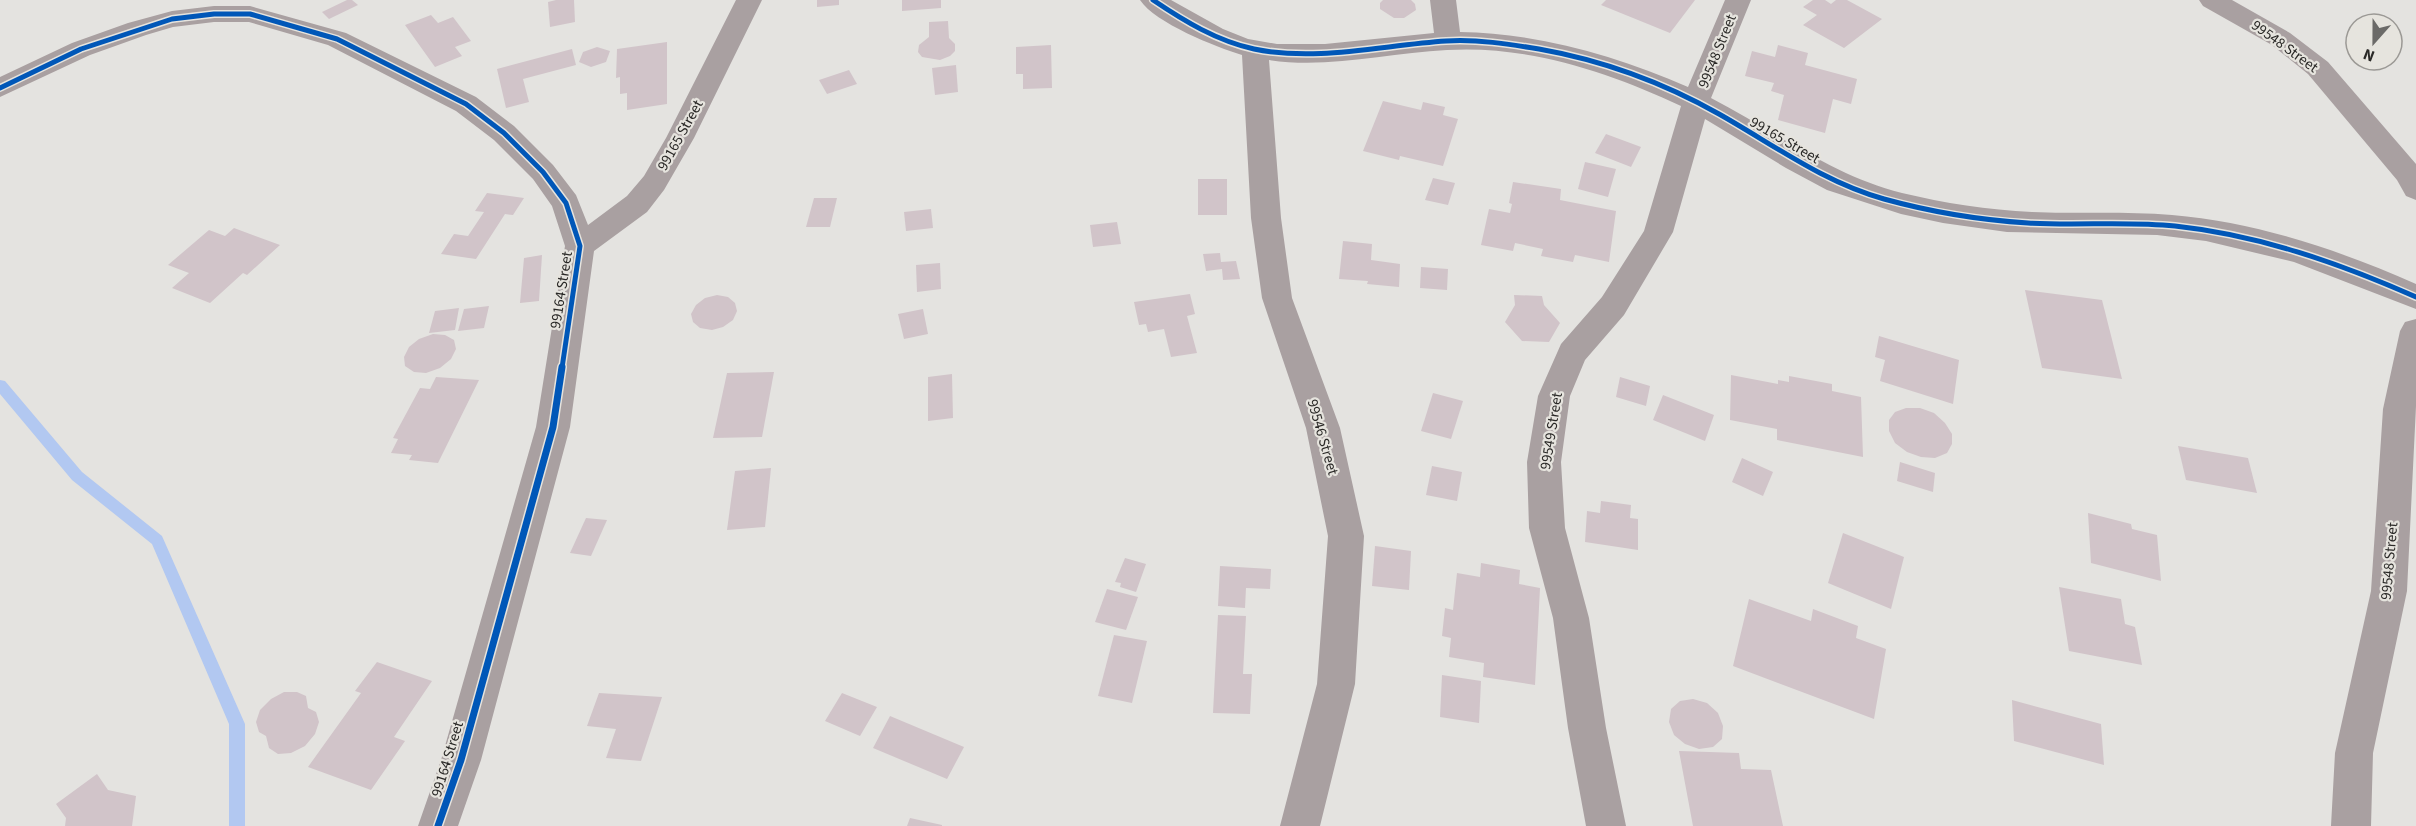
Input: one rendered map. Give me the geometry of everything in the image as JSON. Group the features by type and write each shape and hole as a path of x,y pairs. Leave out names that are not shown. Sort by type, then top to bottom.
{"street":[{"name":"99165 Street","path":"580,246 637,204 654,183 680,138 749,0"},
{"name":"99165 Street","path":"1153,0 1173,14 1209,33 1255,49 1311,53 1448,40 1479,41 1542,50 1586,60 1696,102 1822,175 1858,190 1920,208 1967,218 2029,223 2172,226 2227,234 2321,260 2416,297"},
{"path":"1443,0 1448,40"},
{"name":"99548 Street","path":"1696,102 1738,0"},
{"name":"99548 Street","path":"2212,0 2281,39 2318,68 2408,174 2416,189"},
{"name":"99164 Street","path":"0,88 81,49 136,29 172,19 203,15 243,5 337,39 466,104 504,133 543,172 566,203 580,246 553,427 461,760 438,826"},
{"name":"99546 Street","path":"1255,49 1266,218 1277,298 1323,428 1346,536 1336,684 1300,826"},
{"name":"99549 Street","path":"1606,826 1587,728 1571,618 1547,528 1544,462 1554,396 1572,353 1613,306 1658,232 1696,102"},
{"name":"99548 Street","path":"2351,826 2354,753 2388,591 2399,409 2416,331"}],"building":[{"path":"347,0 352,0 358,5 329,19 322,12"},
{"path":"574,0 575,22 550,27 548,2"},
{"path":"817,0 839,0 839,5 817,7"},
{"path":"902,0 941,0 941,8 902,11"},
{"path":"1383,0 1411,0 1416,10 1404,18 1394,18 1380,9 1380,3"},
{"path":"1606,0 1695,0 1670,33 1601,5"},
{"path":"1813,0 1825,0 1831,4 1836,0 1847,0 1882,19 1844,48 1803,25 1817,15 1803,7"},
{"path":"431,15 438,23 453,17 471,41 455,47 462,56 435,67 405,25"},
{"path":"948,21 949,38 955,44 955,51 940,60 922,57 918,52 919,45 929,37 929,22"},
{"path":"667,42 667,104 627,110 627,93 620,94 620,77 616,78 617,49"},
{"path":"1051,45 1052,88 1023,89 1023,74 1016,74 1016,47"},
{"path":"1778,45 1808,53 1805,65 1857,79 1851,104 1833,99 1825,133 1778,120 1784,95 1771,91 1774,83 1745,76 1752,51 1775,57"},
{"path":"597,47 610,51 606,62 591,67 579,62 583,52"},
{"path":"572,49 576,65 523,79 529,102 506,108 497,69"},
{"path":"956,65 958,92 935,95 932,68"},
{"path":"849,70 857,84 827,94 819,80"},
{"path":"1383,101 1421,110 1423,102 1445,107 1443,115 1458,119 1443,166 1400,156 1399,160 1363,151"},
{"path":"1606,134 1641,147 1631,167 1595,153"},
{"path":"1585,162 1616,169 1608,197 1578,189"},
{"path":"1433,178 1455,183 1448,205 1425,200"},
{"path":"1198,179 1227,179 1227,215 1198,215"},
{"path":"1513,182 1561,189 1560,200 1616,211 1609,262 1575,255 1573,262 1541,256 1543,249 1515,243 1513,251 1481,245 1489,209 1510,213 1512,204 1509,203"},
{"path":"487,193 524,198 513,215 505,214 476,259 441,254 454,234 468,236 484,212 475,211"},
{"path":"814,198 837,198 830,227 806,227"},
{"path":"931,209 933,228 906,231 904,212"},
{"path":"1117,222 1121,244 1093,247 1090,225"},
{"path":"234,228 280,245 247,275 243,273 210,303 172,288 189,273 168,265 209,230 225,236"},
{"path":"1343,241 1372,244 1371,260 1400,264 1399,287 1367,284 1368,281 1339,279"},
{"path":"1220,253 1221,262 1236,261 1240,279 1223,280 1222,269 1206,271 1203,254"},
{"path":"542,255 539,301 520,303 524,258"},
{"path":"940,263 941,289 917,292 916,265"},
{"path":"1421,267 1448,269 1447,290 1420,288"},
{"path":"2025,290 2102,300 2122,379 2042,368"},
{"path":"1190,294 1195,314 1187,316 1197,353 1171,357 1164,329 1148,332 1146,324 1139,325 1134,302"},
{"path":"717,295 728,297 735,303 737,311 733,320 723,327 712,330 700,328 693,322 691,314 696,305 705,298"},
{"path":"1514,295 1542,296 1544,305 1560,323 1549,342 1522,341 1505,322 1515,305"},
{"path":"489,306 484,328 458,331 464,309"},
{"path":"459,308 455,330 429,333 435,311"},
{"path":"923,309 928,334 904,339 898,314"},
{"path":"433,334 445,335 454,340 456,349 451,359 440,368 426,373 414,372 405,366 404,357 409,347 419,339"},
{"path":"1879,336 1959,360 1953,404 1880,381 1885,360 1875,357"},
{"path":"774,372 762,437 713,438 727,373"},
{"path":"952,374 953,418 928,421 928,377"},
{"path":"1731,375 1778,384 1778,380 1789,382 1789,376 1832,384 1832,391 1861,397 1863,457 1777,440 1777,429 1730,420"},
{"path":"436,377 479,380 438,463 409,460 412,455 391,453 398,439 393,438 420,388 430,389"},
{"path":"1620,377 1650,386 1646,406 1616,397"},
{"path":"1433,393 1463,401 1451,439 1421,431"},
{"path":"1663,395 1714,415 1705,441 1653,420"},
{"path":"1906,408 1920,408 1934,413 1945,423 1952,434 1952,444 1947,453 1935,458 1921,457 1907,452 1895,443 1889,431 1889,420 1895,412"},
{"path":"2178,446 2248,458 2257,493 2186,480"},
{"path":"1742,458 1773,472 1763,496 1732,482"},
{"path":"1900,462 1935,473 1933,492 1897,481"},
{"path":"1432,466 1462,472 1457,501 1426,495"},
{"path":"771,468 765,527 727,530 735,471"},
{"path":"1601,501 1631,505 1630,518 1638,519 1638,550 1585,542 1587,511 1600,513"},
{"path":"2088,513 2131,524 2132,529 2157,535 2161,581 2091,563"},
{"path":"586,518 607,520 591,556 570,553"},
{"path":"1843,533 1904,557 1891,609 1828,583"},
{"path":"1375,546 1411,551 1409,590 1372,586"},
{"path":"1125,558 1146,564 1136,592 1120,587 1121,583 1115,582"},
{"path":"1481,563 1520,570 1519,584 1540,588 1535,685 1483,677 1484,663 1449,657 1451,638 1442,636 1445,608 1453,610 1457,573 1480,577"},
{"path":"1220,566 1271,569 1270,589 1246,588 1245,608 1218,606"},
{"path":"2059,587 2121,599 2125,624 2135,627 2142,665 2069,651"},
{"path":"1107,589 1138,597 1126,630 1095,622"},
{"path":"1749,599 1811,621 1813,609 1858,626 1856,638 1886,649 1874,719 1733,666"},
{"path":"1218,615 1246,616 1243,674 1252,674 1250,714 1213,713"},
{"path":"1114,635 1147,641 1132,703 1098,696"},
{"path":"377,662 432,681 394,737 405,741 371,790 308,767 361,693 355,691"},
{"path":"1442,675 1481,681 1479,723 1440,717"},
{"path":"284,692 297,692 306,696 308,708 316,712 319,722 315,734 305,746 291,753 278,754 269,748 266,736 259,732 256,722 260,710 271,699"},
{"path":"599,693 662,697 641,761 606,758 616,729 587,726"},
{"path":"842,693 877,707 860,736 825,721"},
{"path":"1693,699 1707,703 1718,713 1723,726 1722,739 1713,747 1699,749 1685,744 1674,735 1669,722 1671,709 1680,701"},
{"path":"2012,700 2101,724 2104,765 2014,741"},
{"path":"890,716 964,747 947,779 873,748"},
{"path":"1679,751 1739,753 1741,769 1771,770 1783,826 1693,826"},
{"path":"97,774 108,790 136,796 132,826 65,826 66,818 56,804"},
{"path":"910,818 942,825 942,826 907,826"}],"waterway":[{"path":"0,385 77,476 157,540 237,724 237,826"}],"cycle path":[{"path":"1153,0 1214,36 1254,49 1277,53 1325,53 1458,41 1481,41 1559,53 1619,70 1677,93 1837,183 1901,203 1964,216 2029,223 2120,223 2206,230 2298,252 2358,272 2416,297"},
{"path":"0,88 81,49 137,29 172,19 214,14 250,14 337,39 466,104 504,133 543,172 566,203 580,246 553,427 461,760 438,826"}]}
